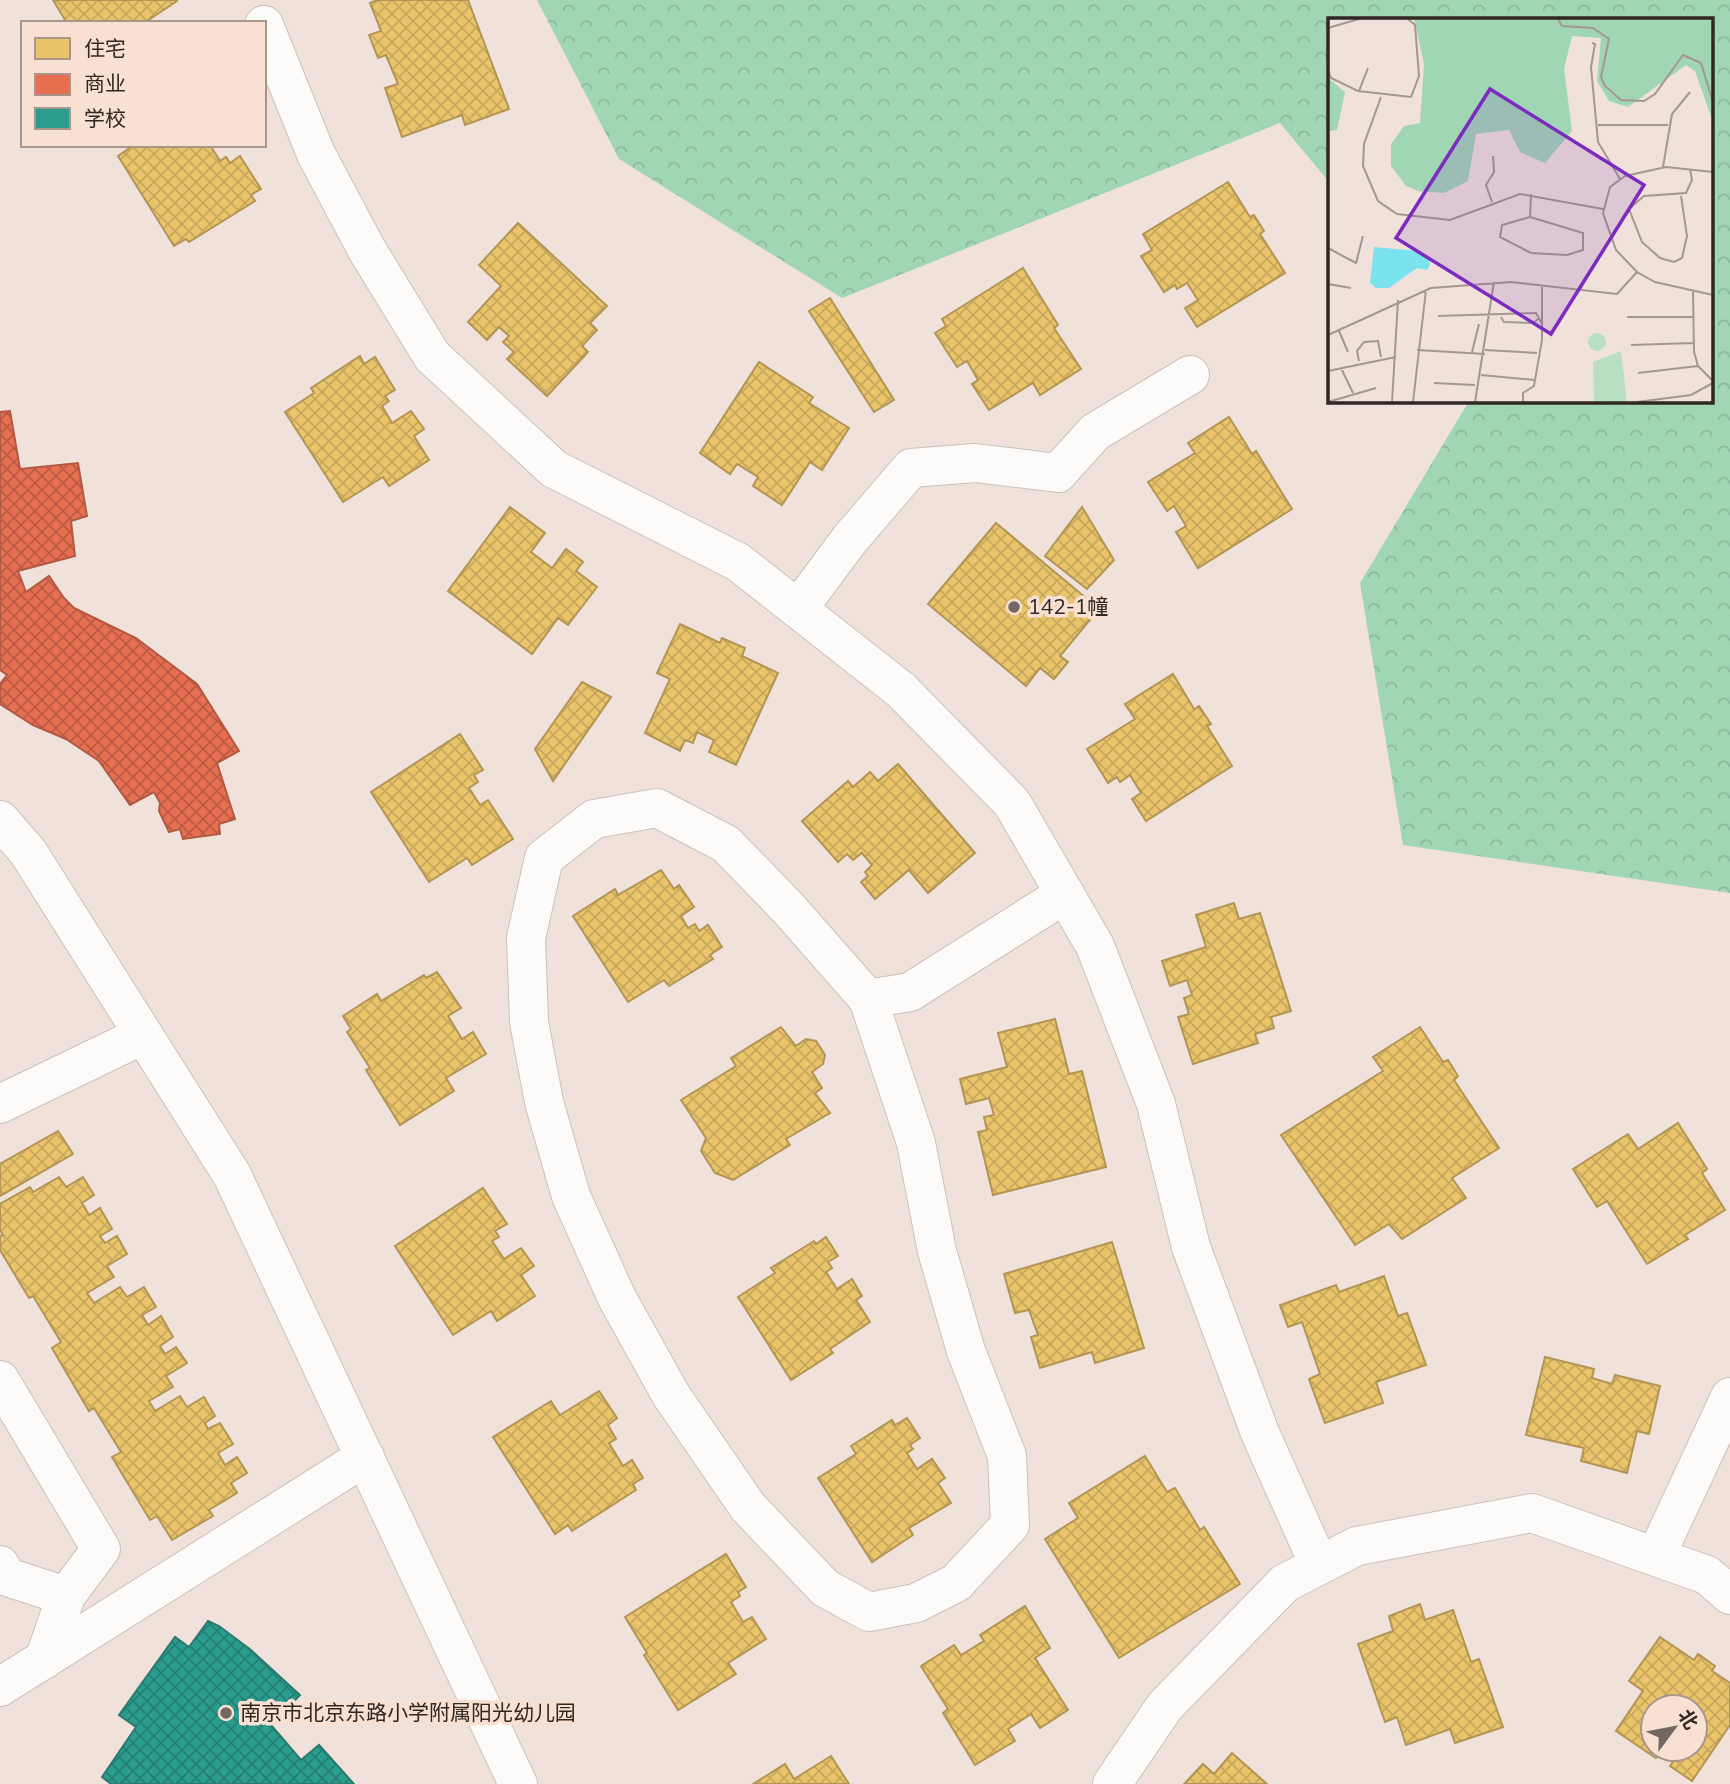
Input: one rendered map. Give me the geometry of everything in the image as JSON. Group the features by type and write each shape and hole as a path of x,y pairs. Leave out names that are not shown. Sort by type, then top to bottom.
{"street":[{"path":"254,0 263,21"},
{"path":"266,29 316,154 367,250 432,356 554,469 738,562 901,690 1012,803 1095,946 1156,1104 1191,1247 1260,1433 1319,1565"},
{"path":"798,609 850,539 911,468 975,463 1058,473 1095,432 1190,375"},
{"path":"657,808 726,844 789,909 868,999 916,1143 937,1251 966,1351 1007,1455 1010,1525 956,1583 916,1604 869,1612 825,1588 748,1507 671,1395 617,1298 571,1196 544,1102 529,1021 526,938 544,859 594,819 657,808"},
{"path":"0,820 28,852 232,1175 518,1784"},
{"path":"868,999 910,992 1065,894"},
{"path":"0,1104 144,1035"},
{"path":"0,1380 101,1549 66,1596 44,1660"},
{"path":"1656,1556 1730,1396"},
{"path":"0,1687 365,1457"},
{"path":"1112,1784 1165,1706 1285,1583 1357,1546 1532,1513 1707,1575 1730,1595"},
{"path":"0,1565 7,1577 66,1596"}],"green space":[{"path":"537,0 1730,0 1730,893 1403,845 1360,583 1468,402 1712,402 1712,18 1328,18 1328,181 1280,123 842,298 619,159"}],"building: 住宅":[{"path":"53,0 177,0 147,21 66,21"},
{"path":"377,0 468,0 509,109 465,125 462,115 402,137 385,88 398,84 386,55 378,58 369,35 381,31 370,3"},
{"path":"131,147 211,147 220,161 226,157 230,163 240,156 261,189 251,195 255,201 189,242 186,239 174,246 118,156"},
{"path":"1228,182 1250,217 1254,215 1264,231 1260,234 1285,273 1197,327 1185,308 1198,300 1187,283 1177,289 1175,285 1164,292 1141,256 1152,250 1143,234"},
{"path":"518,223 607,306 590,323 597,330 582,346 588,352 547,396 507,359 514,352 503,342 509,336 499,327 487,340 468,322 501,286 479,265"},
{"path":"1023,268 1058,325 1054,328 1081,369 1040,395 1033,383 989,410 972,384 978,380 967,361 957,367 935,333 946,326 942,319"},
{"path":"830,298 894,400 874,412 809,311"},
{"path":"360,356 364,364 375,357 395,390 385,396 389,401 382,406 392,423 411,411 424,429 414,436 429,460 389,486 383,477 343,502 285,412 314,393 311,388"},
{"path":"759,362 813,397 809,403 849,428 822,470 810,462 782,505 753,486 758,477 737,464 730,474 700,453"},
{"path":"1229,417 1252,454 1256,451 1292,509 1198,568 1176,532 1186,526 1174,506 1167,511 1148,482 1195,453 1188,443"},
{"path":"510,507 545,533 531,552 552,568 566,549 583,562 576,571 597,587 568,625 558,618 532,654 448,591"},
{"path":"1082,507 1114,560 1087,589 1045,556"},
{"name":"142-1幢","path":"996,523 1099,609 1060,656 1068,662 1054,679 1040,668 1026,686 928,604"},
{"path":"680,624 720,643 722,638 745,648 742,656 778,673 736,765 709,752 714,740 697,732 693,743 685,740 680,751 645,733 670,679 657,673"},
{"path":"1173,674 1194,709 1199,706 1211,724 1207,726 1232,766 1146,821 1132,799 1141,793 1130,775 1120,782 1117,777 1108,783 1087,749 1135,719 1125,704"},
{"path":"582,682 611,697 553,781 535,749"},
{"path":"460,734 483,770 474,775 478,782 469,788 480,805 488,800 513,839 472,865 467,858 429,882 371,792"},
{"path":"898,764 975,853 928,893 909,870 875,899 861,882 868,876 865,872 872,865 862,853 853,860 847,854 838,862 802,821 848,781 853,787 870,772 878,781"},
{"path":"661,870 674,889 679,885 694,907 681,916 688,928 695,924 699,931 708,925 722,947 710,955 713,959 669,986 664,980 628,1002 573,916 615,889 618,895"},
{"path":"1234,903 1239,919 1260,913 1291,1011 1271,1017 1274,1028 1255,1034 1258,1043 1193,1064 1178,1017 1189,1014 1184,998 1192,995 1187,980 1170,986 1162,961 1206,947 1196,915"},
{"path":"437,972 461,1008 448,1016 462,1039 473,1032 486,1054 446,1078 454,1091 400,1125 366,1070 370,1068 347,1032 351,1029 343,1016 377,994 381,1001 424,975 426,978"},
{"path":"1055,1019 1069,1074 1082,1071 1106,1167 993,1195 978,1132 987,1130 984,1117 994,1115 989,1098 966,1104 960,1079 1007,1067 998,1033"},
{"path":"781,1027 796,1046 806,1039 816,1041 825,1055 823,1064 812,1072 822,1088 815,1093 830,1113 786,1139 790,1145 733,1180 715,1173 701,1151 706,1138 681,1100 736,1066 731,1058"},
{"path":"1420,1027 1443,1062 1448,1060 1458,1076 1454,1080 1499,1148 1452,1178 1466,1198 1402,1239 1389,1224 1355,1245 1281,1135 1383,1071 1373,1057"},
{"path":"1678,1123 1707,1169 1702,1173 1725,1210 1685,1235 1688,1239 1647,1264 1607,1201 1597,1207 1573,1169 1628,1134 1638,1149"},
{"path":"58,1131 73,1154 0,1196 0,1164"},
{"path":"59,1177 66,1187 83,1177 94,1195 82,1203 89,1215 100,1208 112,1229 100,1236 105,1243 117,1236 127,1254 107,1266 114,1277 87,1293 94,1303 120,1287 127,1297 144,1287 156,1307 142,1315 148,1325 161,1316 173,1337 160,1346 165,1354 176,1347 187,1363 166,1376 173,1387 149,1401 155,1411 180,1396 187,1407 204,1397 215,1416 205,1423 208,1429 220,1423 233,1444 218,1453 225,1465 237,1457 247,1473 231,1483 237,1493 209,1510 213,1516 172,1540 157,1516 150,1520 112,1457 121,1452 94,1408 89,1411 52,1348 61,1342 33,1296 29,1298 0,1250 0,1236 3,1235 0,1230 0,1204 30,1187 33,1192"},
{"path":"483,1188 507,1224 495,1231 499,1237 492,1241 504,1259 521,1248 534,1266 521,1275 535,1296 497,1321 491,1311 453,1335 395,1246"},
{"path":"826,1237 838,1256 828,1262 832,1268 826,1272 837,1289 852,1279 862,1296 856,1300 870,1322 830,1349 833,1353 791,1380 738,1297 775,1273 771,1268 814,1241 816,1244"},
{"path":"1112,1242 1144,1348 1095,1363 1092,1352 1040,1368 1031,1337 1038,1335 1029,1310 1015,1313 1004,1274"},
{"path":"1384,1276 1398,1316 1407,1313 1426,1365 1376,1382 1383,1403 1325,1423 1309,1379 1320,1374 1302,1322 1288,1327 1280,1305 1336,1285 1339,1292"},
{"path":"1545,1357 1594,1369 1592,1378 1612,1384 1615,1375 1660,1386 1649,1434 1637,1431 1627,1473 1581,1461 1584,1448 1526,1435"},
{"path":"599,1391 617,1418 608,1425 616,1439 609,1443 623,1466 632,1460 643,1478 633,1484 636,1490 572,1531 568,1525 555,1534 493,1437 551,1401 560,1415"},
{"path":"907,1418 920,1438 910,1445 913,1449 907,1453 917,1469 932,1459 945,1478 938,1483 951,1503 909,1528 913,1535 872,1562 818,1478 856,1454 851,1446 892,1420 895,1425"},
{"path":"1145,1456 1167,1492 1175,1488 1200,1530 1204,1527 1240,1584 1119,1658 1045,1539 1078,1518 1069,1503"},
{"path":"726,1554 746,1587 738,1592 740,1596 731,1602 743,1622 752,1617 766,1639 728,1663 736,1674 678,1710 644,1655 647,1653 625,1617"},
{"path":"1420,1604 1425,1620 1453,1610 1471,1662 1479,1659 1503,1727 1455,1743 1450,1729 1406,1745 1397,1717 1385,1722 1358,1644 1393,1631 1389,1616"},
{"path":"1025,1606 1050,1648 1035,1658 1068,1710 1040,1728 1031,1714 1008,1729 1015,1741 975,1765 943,1713 948,1709 921,1666 954,1645 961,1655 984,1641 980,1635"},
{"path":"1660,1637 1694,1660 1698,1654 1715,1666 1712,1671 1730,1683 1730,1725 1709,1756 1709,1693 1642,1693 1643,1691 1629,1681"},
{"path":"1639,1697 1639,1747 1616,1731"},
{"path":"1232,1753 1267,1784 1184,1784 1203,1764 1214,1774"},
{"path":"831,1756 849,1784 753,1784 785,1764 794,1779"},
{"path":"1672,1763 1704,1763 1692,1781 1670,1766"}],"building: 商业":[{"path":"10,411 20,469 78,463 87,516 71,521 75,556 18,571 26,592 49,576 74,608 136,638 197,684 239,751 217,763 235,819 219,824 220,834 183,839 180,829 169,832 154,792 130,805 99,761 66,739 33,725 0,704 0,684 7,675 0,670 0,412"}],"building: 学校":[{"path":"208,1621 251,1650 300,1695 271,1725 301,1760 319,1745 354,1784 111,1784 102,1777 136,1727 119,1715 175,1637 189,1647"}],"place":[{"name":"142-1幢","path":"1014,607"},
{"name":"南京市北京东路小学附属阳光幼儿园","path":"226,1713"}]}
